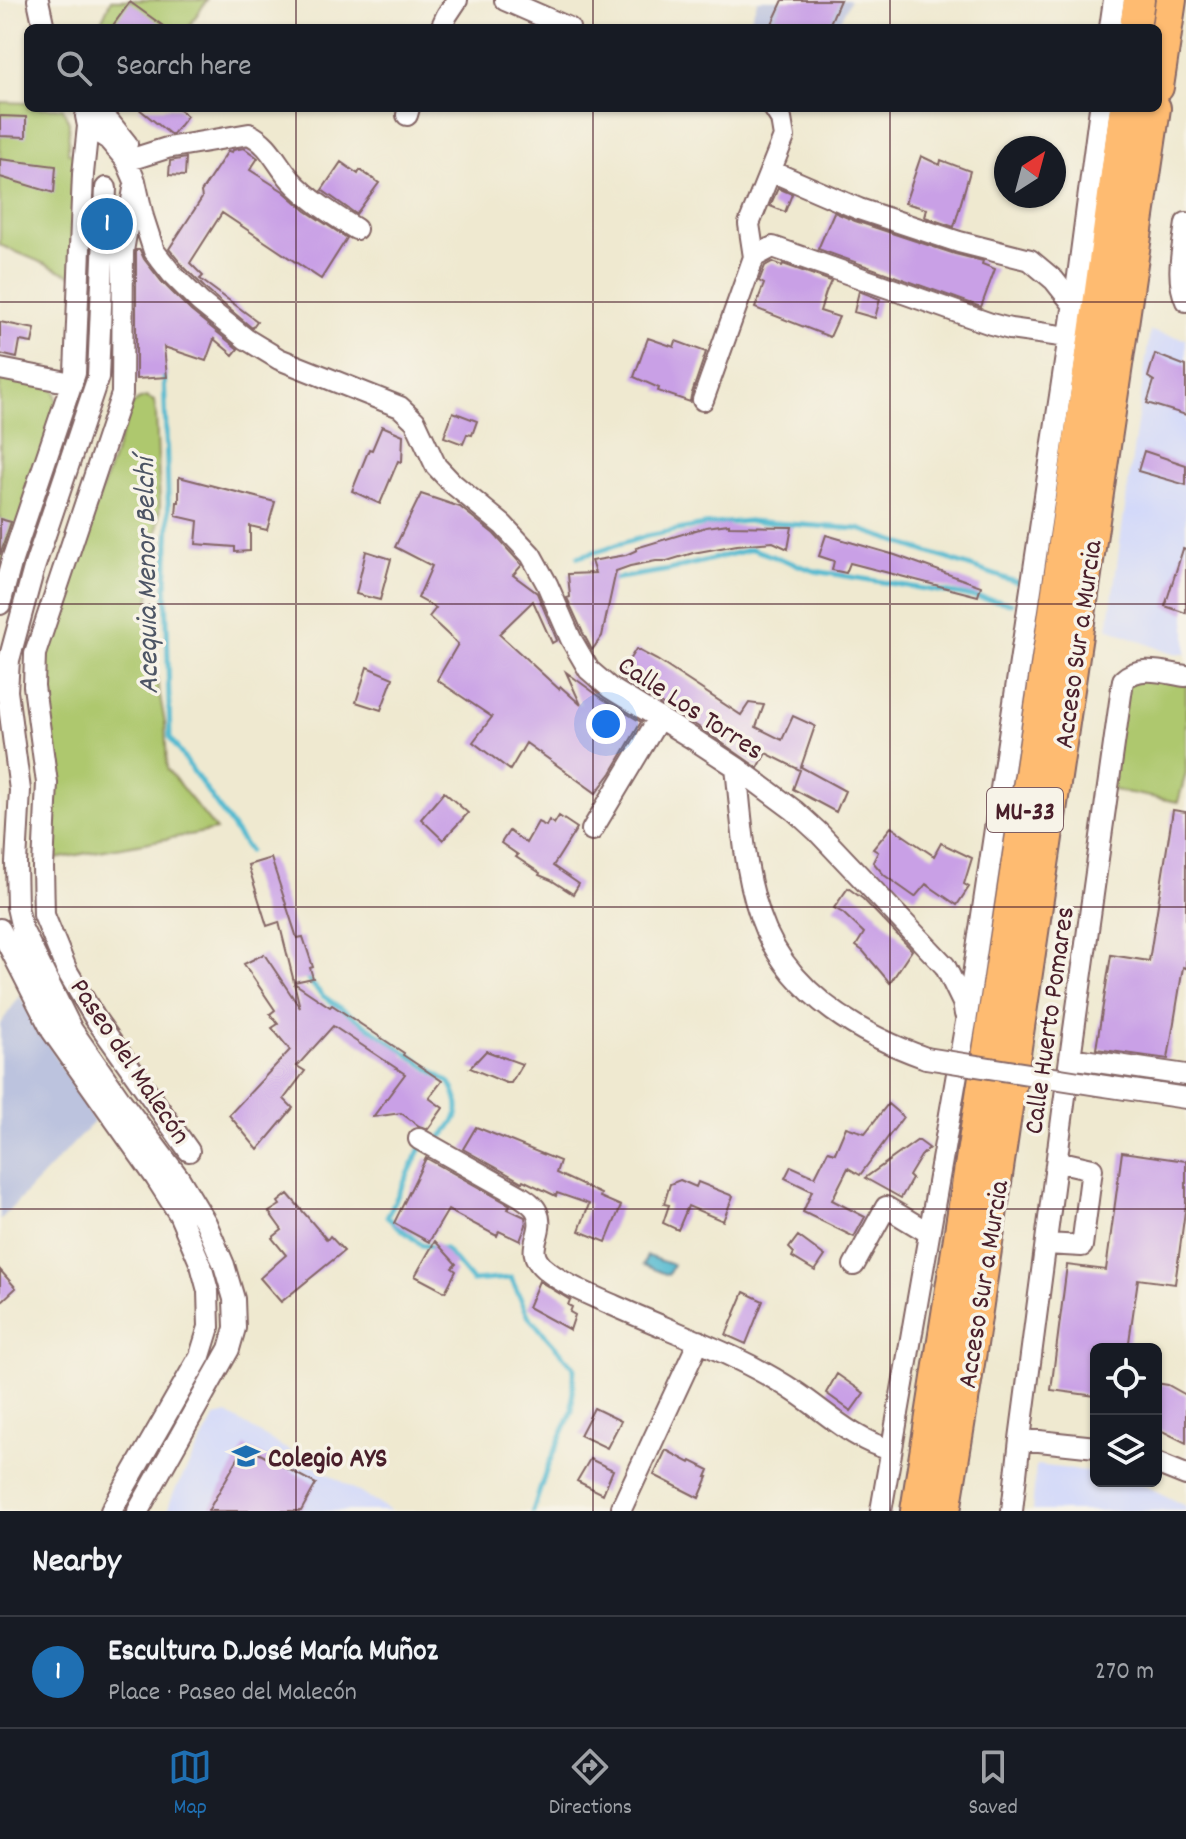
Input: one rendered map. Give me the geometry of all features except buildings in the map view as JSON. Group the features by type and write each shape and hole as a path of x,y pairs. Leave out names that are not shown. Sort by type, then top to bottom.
{"highway":[{"path":"1136,24 1139,0"},
{"path":"1162,60 1171,0"},
{"name":"Acceso Sur a Murcia","path":"916,1511 1051,636 1124,112"},
{"name":"Acceso Sur a Murcia","path":"945,1511 1154,112"},
{"path":"964,1511 971,1351"}],"street":[{"path":"38,0 43,24"},
{"path":"443,24 457,0"},
{"path":"505,0 560,24"},
{"path":"1111,24 1114,0"},
{"path":"703,400 754,257 749,224 784,137 777,112"},
{"path":"881,1511 966,1022 1099,112"},
{"path":"88,114 137,167 123,251 122,394 35,654 34,686 47,783 44,915 67,971 95,1018 189,1151"},
{"path":"0,604 72,383 76,362 88,114"},
{"path":"130,160 167,148 249,134 261,140 293,182 356,229"},
{"path":"771,171 859,209 959,242 1030,260 1054,280 1073,304"},
{"name":"Calle Los Torres","path":"135,181 154,251 172,274 200,302 246,339 279,359 400,407 415,421 436,466 503,525 531,555 589,670 610,688 736,767 818,832 945,966 963,1003 966,1022"},
{"name":"Paseo del Malecón","path":"106,188 98,377 18,622 9,660 7,691 20,790 16,880 22,929 72,1030 197,1205 221,1255 234,1299 235,1328 229,1349 138,1511"},
{"path":"1186,223 1180,266 1181,288 1186,301"},
{"path":"123,251 128,243 136,241 154,251"},
{"path":"754,257 773,247 991,324 1068,337"},
{"path":"0,369 72,383"},
{"name":"Calle Huerto Pomares","path":"1012,1511 1070,1058 1123,680 1130,673 1141,670 1186,676"},
{"path":"592,830 659,718"},
{"path":"736,767 746,857 762,919 777,951 793,973 809,990 851,1023 895,1047 926,1058 1186,1098"},
{"path":"0,929 52,1031 175,1207 196,1253 208,1291 209,1327 200,1356 111,1511"},
{"path":"945,966 962,969 971,961 977,948"},
{"path":"1070,1058 1186,1075"},
{"path":"419,1139 532,1205 539,1217 534,1255 542,1267 556,1277 639,1317 737,1358 772,1377 857,1437 891,1450"},
{"path":"1046,1244 1082,1246 1092,1169 1057,1161"},
{"path":"854,1265 886,1207 929,1233"},
{"path":"622,1507 699,1341"},
{"path":"1020,1439 1090,1446"},
{"path":"1162,1465 1186,1475"}],"shaded area":[{"path":"758,0 850,0 839,24 749,24"},
{"path":"1150,331 1186,339 1186,654 1169,653 1108,628"},
{"path":"20,996 94,1122 0,1220 0,1024"},
{"name":"Colegio AYS","path":"227,1414 391,1511 167,1511 215,1417"},
{"path":"1036,1465 1090,1471 1090,1487 1148,1487 1186,1506 1186,1511 1032,1511"}],"green space":[{"path":"111,0 207,0 191,24 100,24"},
{"path":"0,102 24,103 24,112 65,112 69,123 68,153 78,154 73,276 0,245"},
{"path":"0,374 48,384 55,391 57,402 0,584"},
{"path":"146,397 154,401 156,414 160,507 149,601 151,649 165,723 167,769 216,830 49,860 40,687 43,654 132,405"},
{"path":"1186,676 1186,773 1178,802 1108,789 1123,680"}],"water":[{"path":"647,1256 673,1265 668,1275 643,1265"}],"waterway":[{"name":"Acequia Menor Belchí","path":"164,372 169,522 166,586 170,738 249,851"},
{"path":"578,557 647,536 704,525 748,521 859,529 1019,583"},
{"path":"613,579 669,570 752,549 815,571 1011,603"},
{"name":"Acequia Menor Belchí","path":"308,980 323,996 450,1083 458,1101 457,1116 435,1143"},
{"name":"Acequia Menor Belchí","path":"422,1146 387,1217 421,1245 445,1249 472,1281 511,1278 529,1317 574,1367 572,1411 547,1468 533,1511"}],"place":[{"name":"Escultura D.José María Muñoz","path":"107,224"},
{"name":"Colegio AYS","path":"246,1456"}]}
